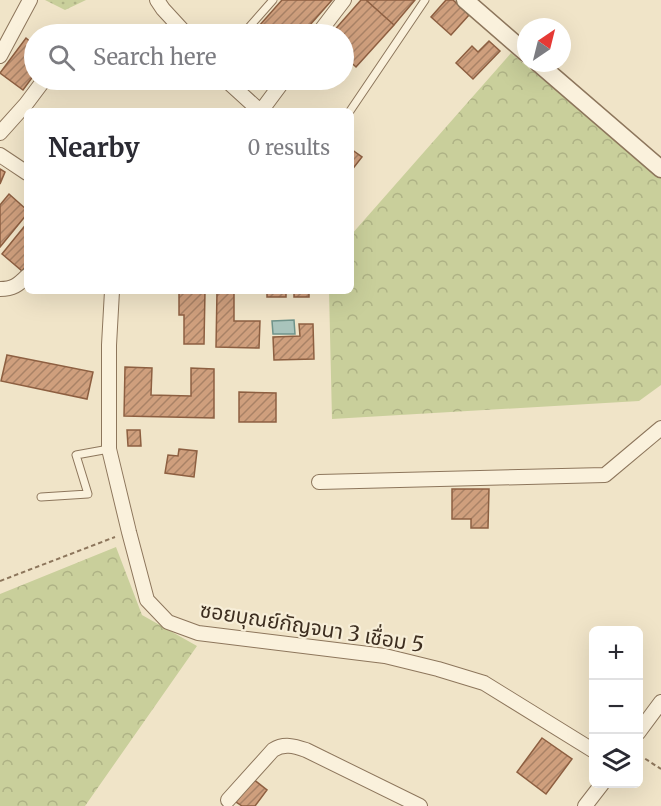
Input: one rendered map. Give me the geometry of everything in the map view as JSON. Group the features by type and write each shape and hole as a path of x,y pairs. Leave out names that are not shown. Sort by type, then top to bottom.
{"street":[{"path":"0,56 30,0"},
{"path":"157,0 177,24"},
{"path":"326,24 344,0"},
{"path":"465,0 517,44"},
{"path":"548,72 661,169"},
{"path":"0,133 36,90"},
{"path":"237,90 257,108"},
{"path":"262,108 276,90"},
{"path":"0,155 24,171"},
{"path":"0,289 9,289 24,279"},
{"name":"ซอยบุณย์กัญจนา 3 เชื่อม 5","path":"112,294 110,449 147,600 168,622 198,633 385,656 457,674 484,683 589,748"},
{"path":"319,482 605,475 661,428"},
{"path":"643,728 661,702"},
{"path":"228,800 273,750 279,747 294,746 420,806"},
{"path":"585,806 598,788"}],"lane":[{"path":"252,24 273,0"},
{"path":"352,108 425,0"},
{"path":"41,497 88,494 76,455 110,449"}],"path":[{"path":"0,581 129,532"},
{"path":"643,758 661,769"}],"green space":[{"path":"45,0 86,0 65,10"},
{"path":"511,53 517,58 517,72 534,72 661,178 661,385 639,401 332,419 329,294 354,294 354,232"},
{"path":"116,547 142,615 197,646 85,806 0,806 0,594"}],"water":[{"path":"294,320 295,334 273,334 272,321"}],"building":[{"path":"282,0 332,0 311,24 261,24"},
{"path":"361,0 366,0 394,25 356,67 354,65 354,24 340,24"},
{"path":"366,0 415,0 394,25"},
{"path":"446,0 453,0 469,15 451,35 431,17"},
{"path":"24,41 23,90 0,73"},
{"path":"489,41 500,51 473,79 456,63 472,46 478,52"},
{"path":"354,151 362,157 354,167"},
{"path":"0,169 5,172 0,184"},
{"path":"9,194 24,207 24,218 0,247 0,205"},
{"path":"24,227 24,269 22,271 2,254"},
{"path":"179,294 205,294 204,344 184,344 184,315 179,315"},
{"path":"217,294 234,294 234,321 260,321 259,348 216,347"},
{"path":"267,294 286,294 286,297 267,297"},
{"path":"294,294 309,294 309,297 294,297"},
{"path":"299,324 313,324 314,359 274,360 273,337 300,336"},
{"path":"7,355 93,372 87,399 1,381"},
{"path":"125,367 152,368 151,395 191,396 191,368 214,369 214,418 124,416"},
{"path":"239,392 276,393 276,422 239,422"},
{"path":"127,430 140,430 141,446 128,446"},
{"path":"179,449 197,451 194,477 165,473 168,455 178,456"},
{"path":"452,489 489,489 488,528 471,528 471,519 452,519"},
{"path":"542,738 572,759 546,794 517,772"},
{"path":"253,779 267,790 255,806 242,806 236,802"}]}
